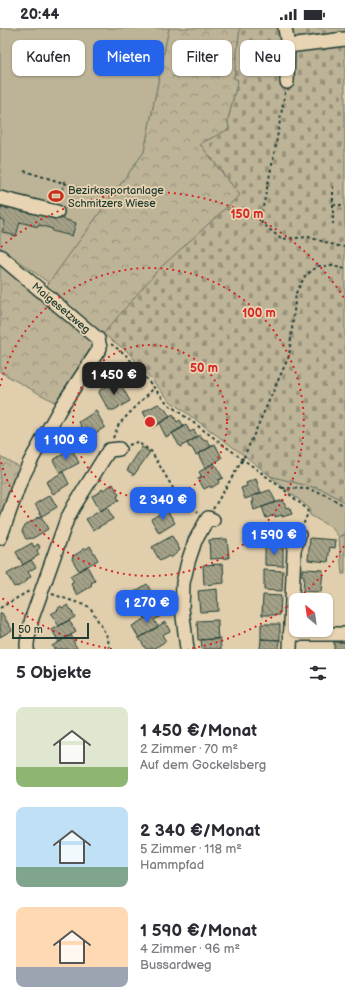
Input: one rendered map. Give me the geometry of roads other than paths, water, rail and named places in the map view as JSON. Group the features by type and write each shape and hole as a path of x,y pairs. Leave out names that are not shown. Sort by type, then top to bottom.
{"street":[{"path":"285,28 287,40"},
{"path":"295,45 345,39"},
{"path":"287,76 287,82"},
{"path":"0,198 57,212"},
{"name":"Maigesetzweg","path":"0,256 98,339 100,348 61,407 30,462 20,482 0,538"},
{"path":"27,649 32,618 67,518 114,449"},
{"path":"187,649 182,608 183,583 195,541 210,519"},
{"path":"292,593 294,550 299,535"},
{"path":"333,634 345,634"},
{"path":"290,637 290,649"}],"place":[{"name":"Bezirkssportanlage Schmitzers Wiese","path":"56,196"}]}
